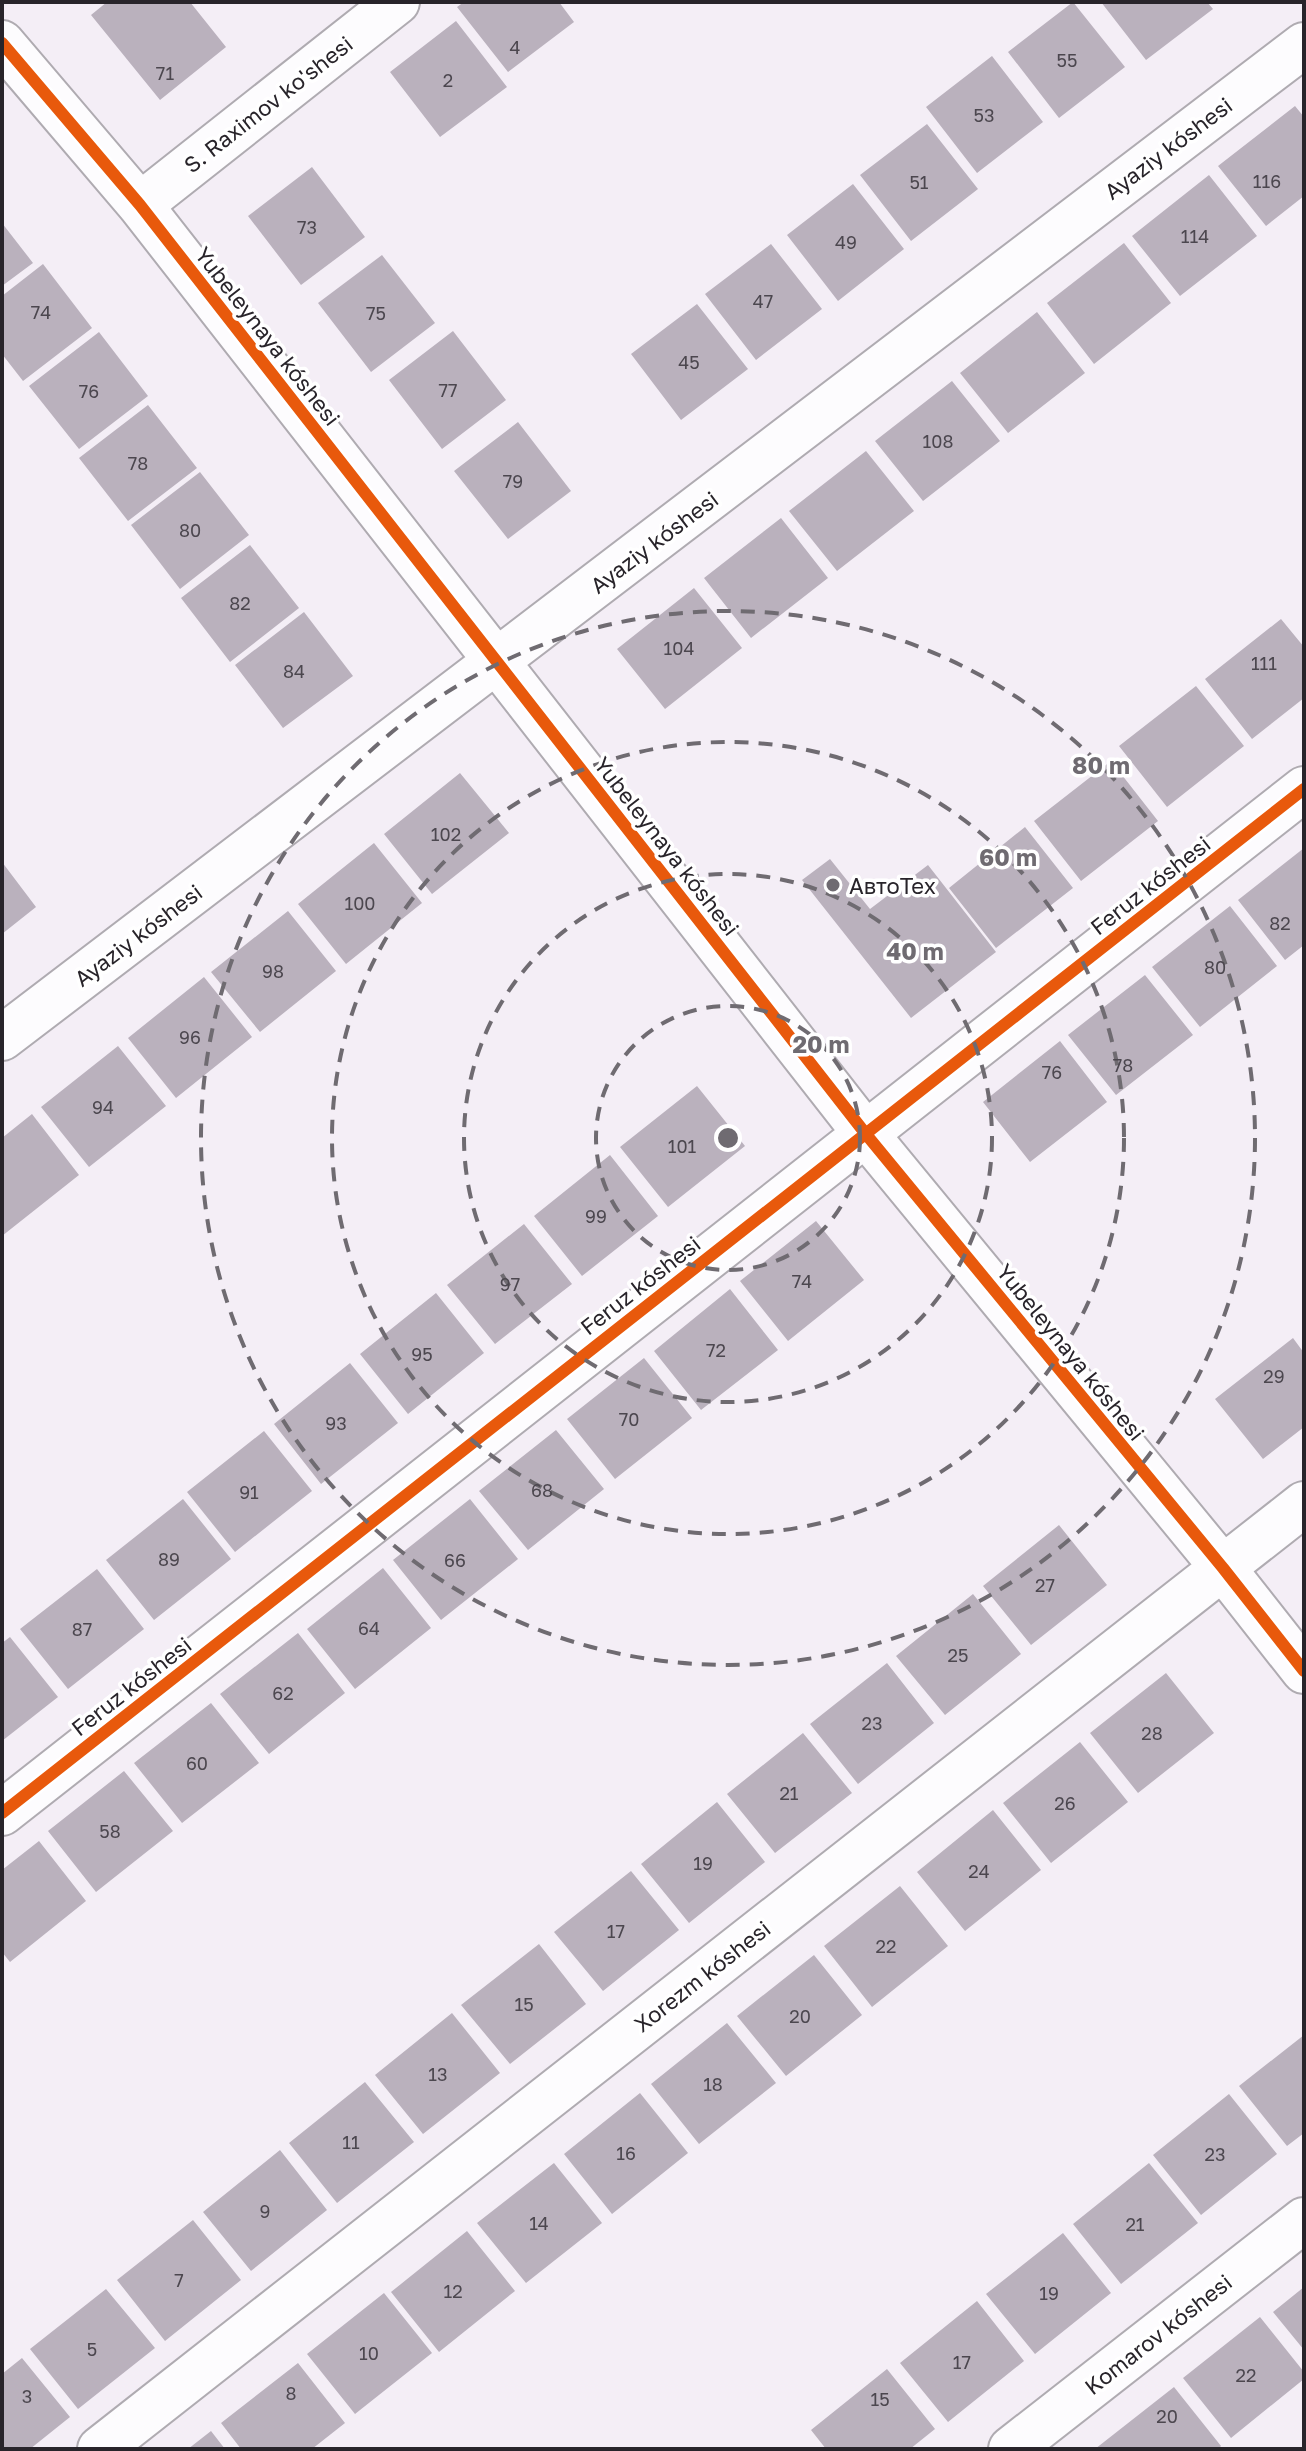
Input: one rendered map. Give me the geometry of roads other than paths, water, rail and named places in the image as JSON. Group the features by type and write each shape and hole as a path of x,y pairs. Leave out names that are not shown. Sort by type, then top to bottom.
{"street":[{"name":"S. Raximov ko'shesi","path":"140,205 397,2"},
{"name":"Yubeleynaya kóshesi","path":"2,43 140,205 865,1133 1304,1671"},
{"name":"Ayaziy kóshesi","path":"2,1038 1304,45"},
{"name":"Feruz kóshesi","path":"2,1813 1304,789"},
{"name":"Xorezm kóshesi","path":"100,2449 1304,1504"},
{"name":"Komarov kóshesi","path":"1011,2449 1304,2220"}],"place":[{"name":"АвтоТех","path":"833,885"}]}
